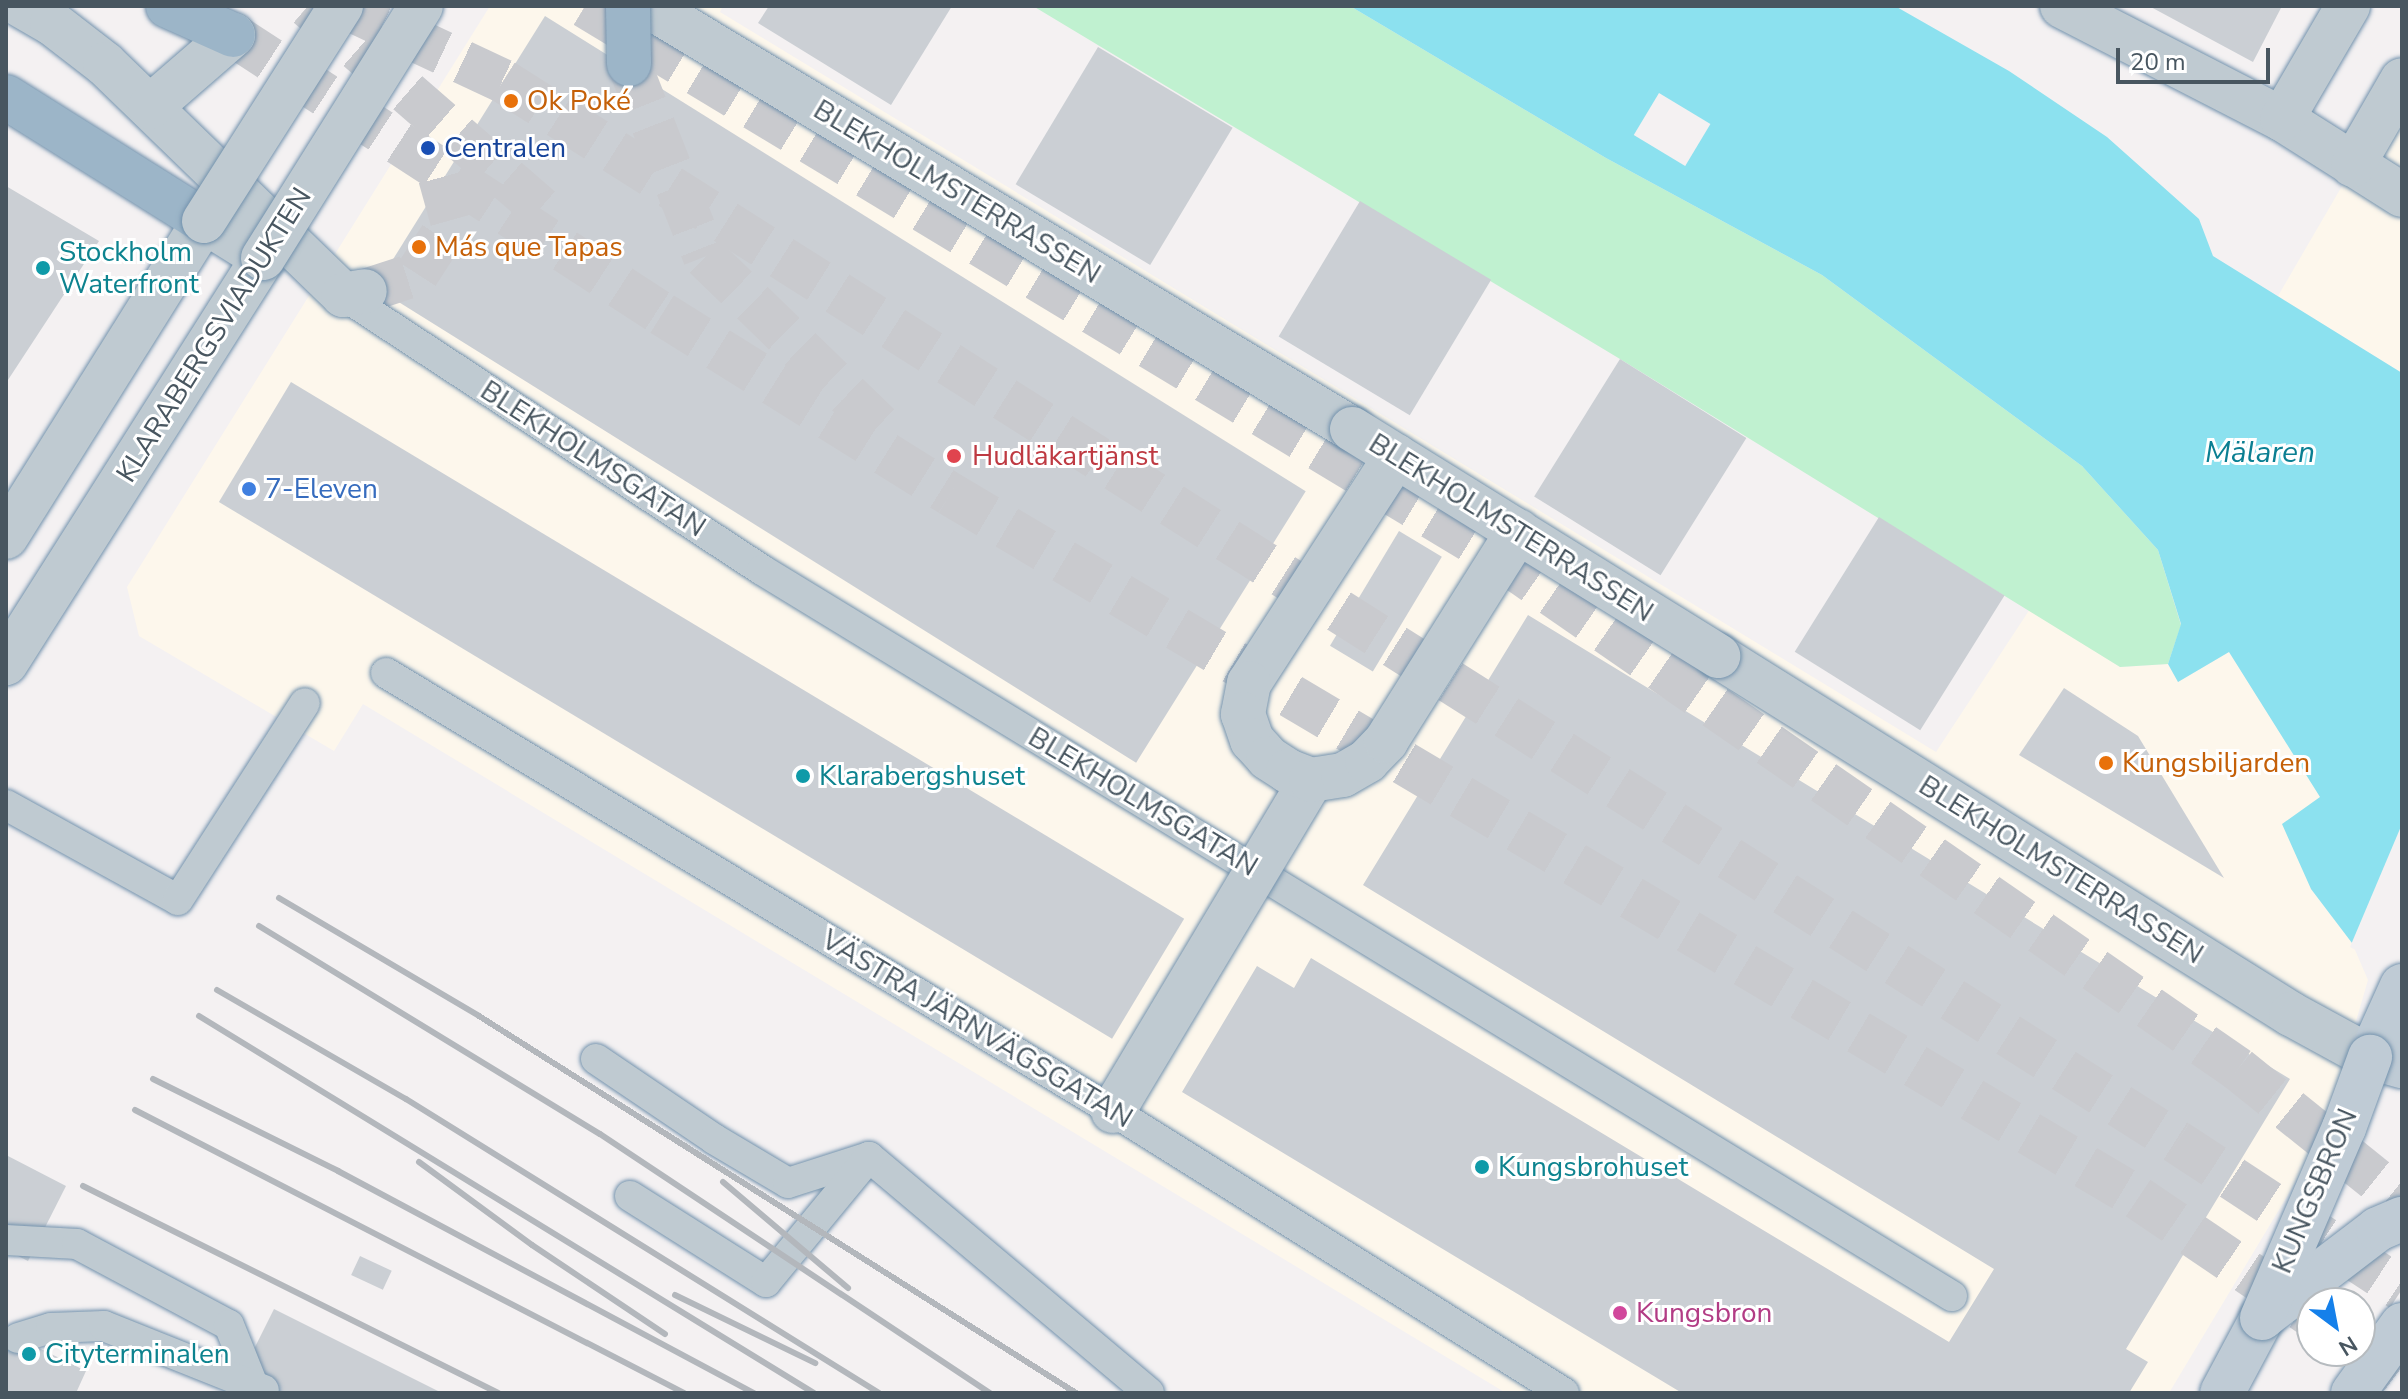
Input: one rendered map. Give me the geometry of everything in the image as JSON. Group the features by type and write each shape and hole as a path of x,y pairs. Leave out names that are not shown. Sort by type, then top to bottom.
{"highway":[{"path":"168,6 233,35"},
{"path":"628,6 629,64"},
{"path":"6,97 204,221"}],"main road":[{"name":"KUNGSBRON","path":"2222,1393 2262,1318 2344,1128 2386,1062 2402,986"},
{"path":"2262,1318 2378,1229 2402,1219"},
{"path":"2353,1393 2402,1325"}],"street":[{"path":"22,6 52,23 105,64 354,293"},
{"path":"6,537 341,6"},
{"name":"KLARABERGSVIADUKTEN","path":"6,663 421,6"},
{"name":"BLEKHOLMSTERRASSEN","path":"648,6 1396,456 2291,1014 2386,1062"},
{"path":"2062,6 2282,119 2402,195"},
{"path":"2282,119 2348,6"},
{"path":"150,107 233,35"},
{"path":"2353,165 2402,80"},
{"path":"204,221 263,258"},
{"path":"1396,456 1249,683 1243,714 1252,740 1268,758 1311,780 1343,775 1367,761 1386,741 1518,531"},
{"path":"1113,1111 1311,780"}],"lane":[{"name":"BLEKHOLMSGATAN","path":"354,293 762,570 1952,1296"},
{"name":"VÄSTRA JÄRNVÄGSGATAN","path":"386,673 1113,1111 1564,1393"},
{"path":"6,805 178,900 305,703"},
{"path":"596,1059 714,1139 788,1183 869,1157"},
{"path":"630,1196 766,1282 869,1157"},
{"path":"869,1157 1149,1393"},
{"path":"6,1240 77,1244 229,1325 261,1389"},
{"path":"18,1338 51,1328 104,1326 261,1389"}],"shaded area":[{"path":"490,6 723,6 720,12 1936,752 2030,609 2120,667 2168,664 2178,682 2229,652 2321,798 2311,889 2352,943 2368,980 2322,1138 2169,1393 1506,1393 363,704 334,751 139,636 127,587"},
{"path":"2402,83 2402,373 2278,296"}],"green space":[{"path":"1033,6 1350,6 1606,158 1822,275 2082,466 2158,550 2181,625 2168,664 2120,667 1620,359"}],"water":[{"name":"Mälaren","path":"1350,6 1895,6 2009,71 2107,137 2199,219 2213,256 2402,373 2402,970 2352,943 2311,889 2282,824 2320,797 2229,652 2178,682 2168,664 2181,624 2158,550 2082,466 1822,275 1606,158"}],"pier":[{"path":"1659,93 1710,124 1685,166 1634,135"},
{"path":"2402,824 2402,974 2350,947"}],"building":[{"path":"769,6 952,6 891,105 758,23"},
{"path":"2149,6 2282,6 2253,62"},
{"path":"545,16 1306,491 1136,763 375,287"},
{"path":"1098,47 1233,128 1150,265 1016,184"},
{"name":"Stockholm Waterfront","path":"6,186 99,241 6,383"},
{"path":"1360,201 1491,280 1410,415 1279,336"},
{"path":"1620,359 1746,438 1661,575 1534,496"},
{"name":"Klarabergshuset","path":"291,382 1184,919 1112,1039 219,502"},
{"path":"1879,517 2005,595 1920,730 1795,652"},
{"path":"1399,531 1442,557 1373,672 1330,646"},
{"path":"1528,615 2290,1079 2126,1349 2148,1362 2129,1393 1682,1393 1182,1092 1257,966 1294,988 1311,958 1949,1342 1994,1269 1363,885"},
{"path":"2064,688 2138,736 2224,878 2019,755"},
{"path":"6,1155 66,1186 28,1261 6,1250"},
{"path":"360,1256 392,1271 383,1290 351,1275"},
{"path":"274,1309 442,1393 253,1393 246,1365"},
{"name":"Cityterminalen","path":"6,1332 86,1371 76,1393 6,1393"}],"tunnel":[{"path":"308,6 544,211"},
{"path":"343,6 503,81 2177,1142 2402,1290"},
{"path":"585,6 1498,557 2238,1069 2402,1201"},
{"path":"233,35 662,314 950,494 2138,1198 2296,1305"},
{"path":"629,64 705,257 887,433"},
{"path":"365,291 417,274 452,220 438,170"},
{"path":"2376,1364 2402,1383"}],"railway":[{"path":"279,898 479,1016 1076,1393"},
{"path":"259,926 600,1134 990,1393"},
{"path":"217,990 406,1099 879,1393"},
{"path":"199,1016 814,1393"},
{"path":"153,1079 338,1171 754,1393"},
{"path":"135,1110 684,1393"},
{"path":"419,1162 532,1245 665,1334"},
{"path":"723,1182 848,1288"},
{"path":"83,1186 498,1393"},
{"path":"675,1295 815,1363"}],"place":[{"name":"Ok Poké","path":"511,101"},
{"name":"Centralen","path":"428,148"},
{"name":"Más que Tapas","path":"419,247"},
{"name":"Stockholm Waterfront","path":"43,268"},
{"name":"Hudläkartjänst","path":"954,456"},
{"name":"7-Eleven","path":"249,489"},
{"name":"Kungsbiljarden","path":"2106,763"},
{"name":"Klarabergshuset","path":"803,776"},
{"name":"Kungsbrohuset","path":"1482,1167"},
{"name":"Kungsbron","path":"1620,1313"},
{"name":"Cityterminalen","path":"29,1354"}]}
